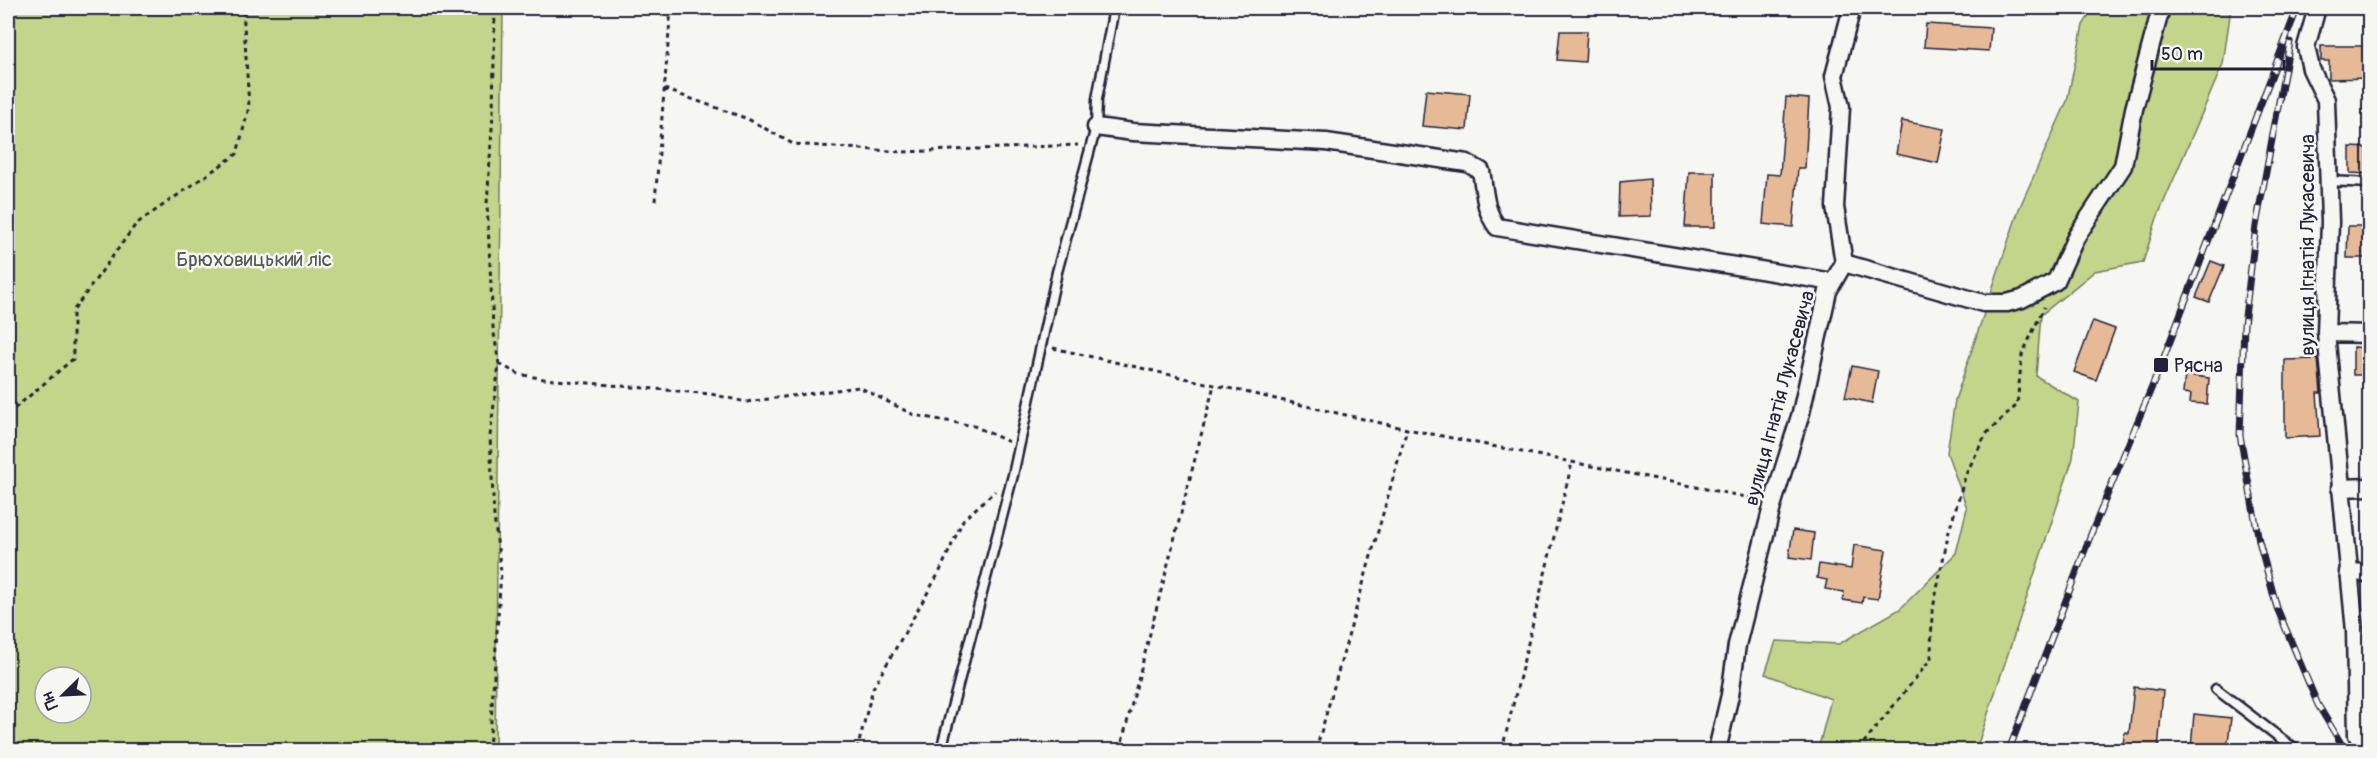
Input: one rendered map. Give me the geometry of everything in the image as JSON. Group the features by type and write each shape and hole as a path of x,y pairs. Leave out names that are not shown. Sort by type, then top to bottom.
{"street":[{"path":"1852,8 1834,76 1841,107 1835,207 1844,263 1983,303 2007,303 2022,299 2055,281 2076,237 2123,166 2134,109 2162,8"},
{"name":"вулиця Ігнатія Лукасевича","path":"2317,8 2306,47 2311,69 2323,88 2326,100 2329,181 2326,333 2355,631 2357,735 2368,750"},
{"path":"1096,127 1132,132 1326,142 1467,163 1481,171 1484,202 1488,214 1497,227 1833,282"},
{"name":"вулиця Ігнатія Лукасевича","path":"1717,750 1730,695 1737,645 1773,503 1801,413 1828,291 1844,263"},
{"path":"2326,333 2370,334"},
{"path":"2340,488 2370,487"},
{"path":"2348,572 2370,573"}],"lane":[{"path":"941,750 1013,475 1057,272 1092,145 1096,127 1097,99 1114,8"},
{"path":"2329,181 2370,183"},
{"path":"2216,690 2296,750"}],"path":[{"path":"8,414 73,360 73,310 136,224 237,154 249,107 243,8"},
{"path":"489,750 501,572 494,517 490,436 499,364 493,327 487,204 493,113 495,8"},
{"path":"655,201 671,8"},
{"path":"664,88 748,119 793,144 903,152 1051,144 1092,145"},
{"path":"1858,750 1930,659 1932,613 1949,531 1966,474 1986,434 2017,405 2022,355 2055,281"},
{"path":"1041,346 1407,429 1773,503"},
{"path":"499,364 519,374 544,379 711,394 746,402 860,387 914,415 974,426 1018,447"},
{"path":"1120,750 1214,385"},
{"path":"1316,750 1407,429"},
{"path":"1502,750 1572,463"},
{"path":"857,750 873,688 940,572 963,520 1013,475"}],"green space":[{"name":"Брюховицький ліс","path":"8,8 503,8 495,750 8,750"},
{"path":"2094,8 2231,8 2223,64 2157,218 2143,262 2095,271 2041,315 2036,376 2079,402 2073,458 1976,750 1818,750 1831,699 1765,674 1776,641 1839,644 1900,609 1956,553 1967,508 1947,453 1955,400 2019,209 2067,101 2083,25"}],"building":[{"path":"1926,24 1991,28 1989,51 1924,47"},
{"path":"1560,31 1587,31 1585,62 1557,60"},
{"path":"2321,46 2363,46 2363,64 2370,64 2370,78 2329,79 2329,61 2321,61"},
{"path":"1426,90 1470,94 1467,130 1422,126"},
{"path":"1786,97 1809,99 1805,168 1798,168 1793,227 1763,224 1767,174 1780,175"},
{"path":"1902,121 1945,129 1938,163 1896,154"},
{"path":"2350,147 2370,148 2370,174 2350,173"},
{"path":"1689,172 1715,172 1715,227 1685,227"},
{"path":"1650,179 1651,216 1619,217 1620,182"},
{"path":"2348,226 2370,226 2370,258 2347,258"},
{"path":"2211,261 2224,266 2209,302 2196,297"},
{"path":"2093,321 2115,329 2096,380 2074,372"},
{"path":"2353,347 2370,348 2370,375 2353,375"},
{"path":"2318,359 2321,393 2317,393 2320,436 2285,438 2285,360"},
{"path":"1852,366 1878,371 1872,403 1845,397"},
{"name":"Рясна","path":"2185,375 2209,378 2207,404 2190,403 2191,394 2183,393"},
{"path":"1793,530 1814,533 1811,560 1789,557"},
{"path":"1854,545 1886,550 1878,599 1863,597 1862,603 1843,600 1844,592 1825,589 1827,580 1817,578 1819,564 1851,569"},
{"path":"2134,687 2163,691 2158,750 2122,750 2125,732 2129,733"},
{"path":"2194,714 2231,718 2227,750 2191,748"}],"railway":[{"path":"2009,750 2091,534 2161,365 2297,9"},
{"path":"2290,42 2256,226 2244,325 2240,435 2259,541 2277,608 2318,705 2345,750"}],"place":[{"name":"Рясна","path":"2161,365"}]}
